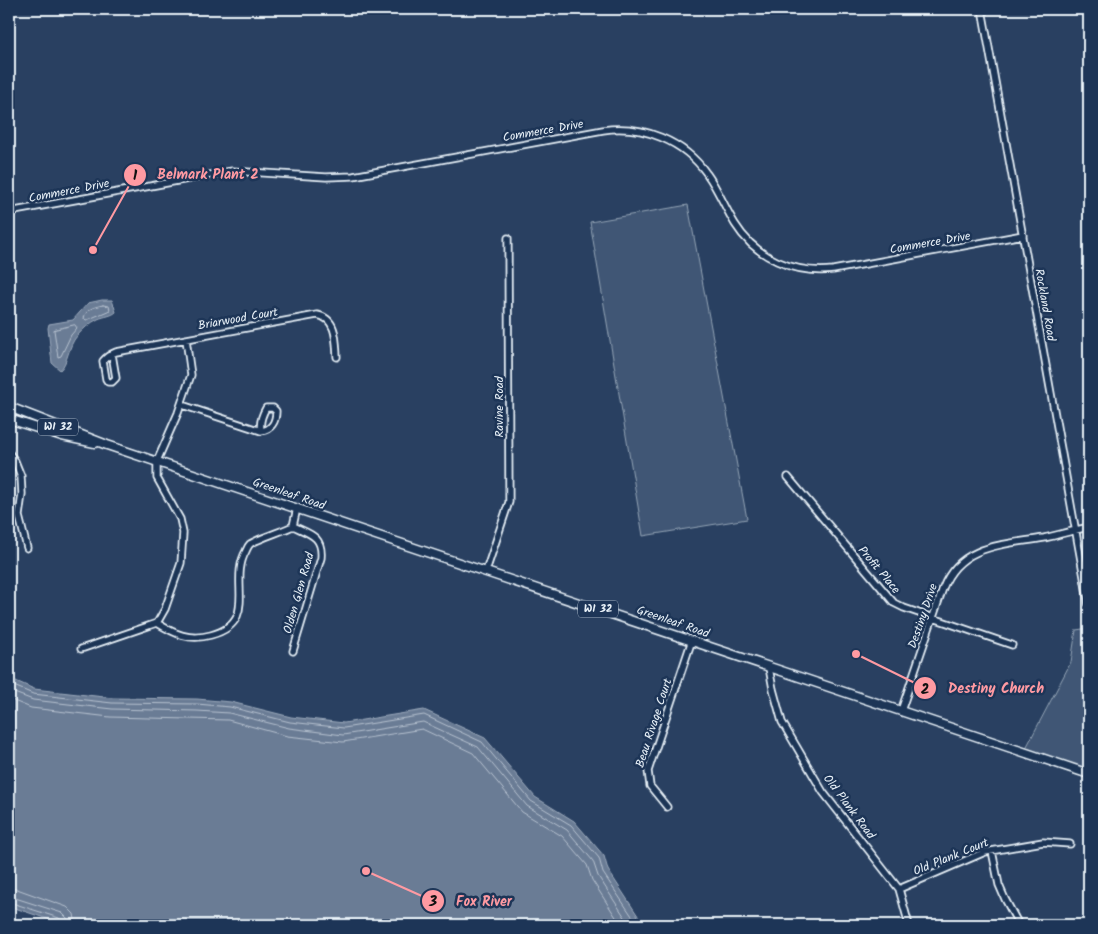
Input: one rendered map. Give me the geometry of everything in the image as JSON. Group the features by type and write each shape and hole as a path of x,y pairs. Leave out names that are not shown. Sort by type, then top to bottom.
{"main road":[{"name":"Greenleaf Road","path":"9,407 107,445 1089,774"},
{"name":"Greenleaf Road","path":"9,418 62,436 107,445"}],"street":[{"name":"Rockland Road","path":"982,9 1089,604"},
{"name":"Commerce Drive","path":"9,212 227,172 249,171 326,177 354,176 596,131 621,129 652,134 667,140 684,151 707,174 734,222 747,240 764,254 791,267 813,271 833,270 1023,236"},
{"name":"Ravine Road","path":"486,571 509,502 508,238"},
{"name":"Briarwood Court","path":"112,354 320,315 328,318 332,325 337,357"},
{"path":"80,649 157,623 165,609 180,563 183,533 180,519 157,478 157,461 182,405 191,375 186,339"},
{"path":"182,405 260,431"},
{"path":"9,453 15,461 20,476 22,494 19,516 27,548"},
{"name":"Profit Place","path":"788,477 892,601 899,606 1012,645"},
{"path":"157,623 174,634 190,637 210,635 228,629 236,621 239,610 241,560 250,544 293,526 297,508"},
{"name":"Olden Glen Road","path":"293,526 311,534 319,542 322,549 293,651"},
{"name":"Destiny Drive","path":"901,711 932,618 948,576 956,565 969,555 986,548 1089,527"},
{"name":"Beau Rivage Court","path":"668,808 650,786 648,771 692,640"},
{"name":"Old Plank Road","path":"769,668 782,722 823,792 899,889 908,925"},
{"name":"Old Plank Court","path":"899,889 973,856 1043,842 1070,844"},
{"path":"992,851 1002,892 1020,925"}],"shaded area":[{"path":"688,205 747,519 643,536 590,222"},
{"path":"1089,628 1089,771 1026,748 1071,662 1076,630"}],"water":[{"path":"112,300 116,312 95,321 79,333 60,370 52,363 49,324 73,320 88,303"},
{"path":"9,678 34,689 113,698 197,699 231,702 291,717 344,723 424,710 485,738 535,797 574,821 604,856 608,870 644,925 65,925 9,906"}],"place":[{"name":"Belmark Plant 2","path":"93,250"},
{"name":"Destiny Church","path":"856,654"},
{"name":"Fox River","path":"366,871"}]}
